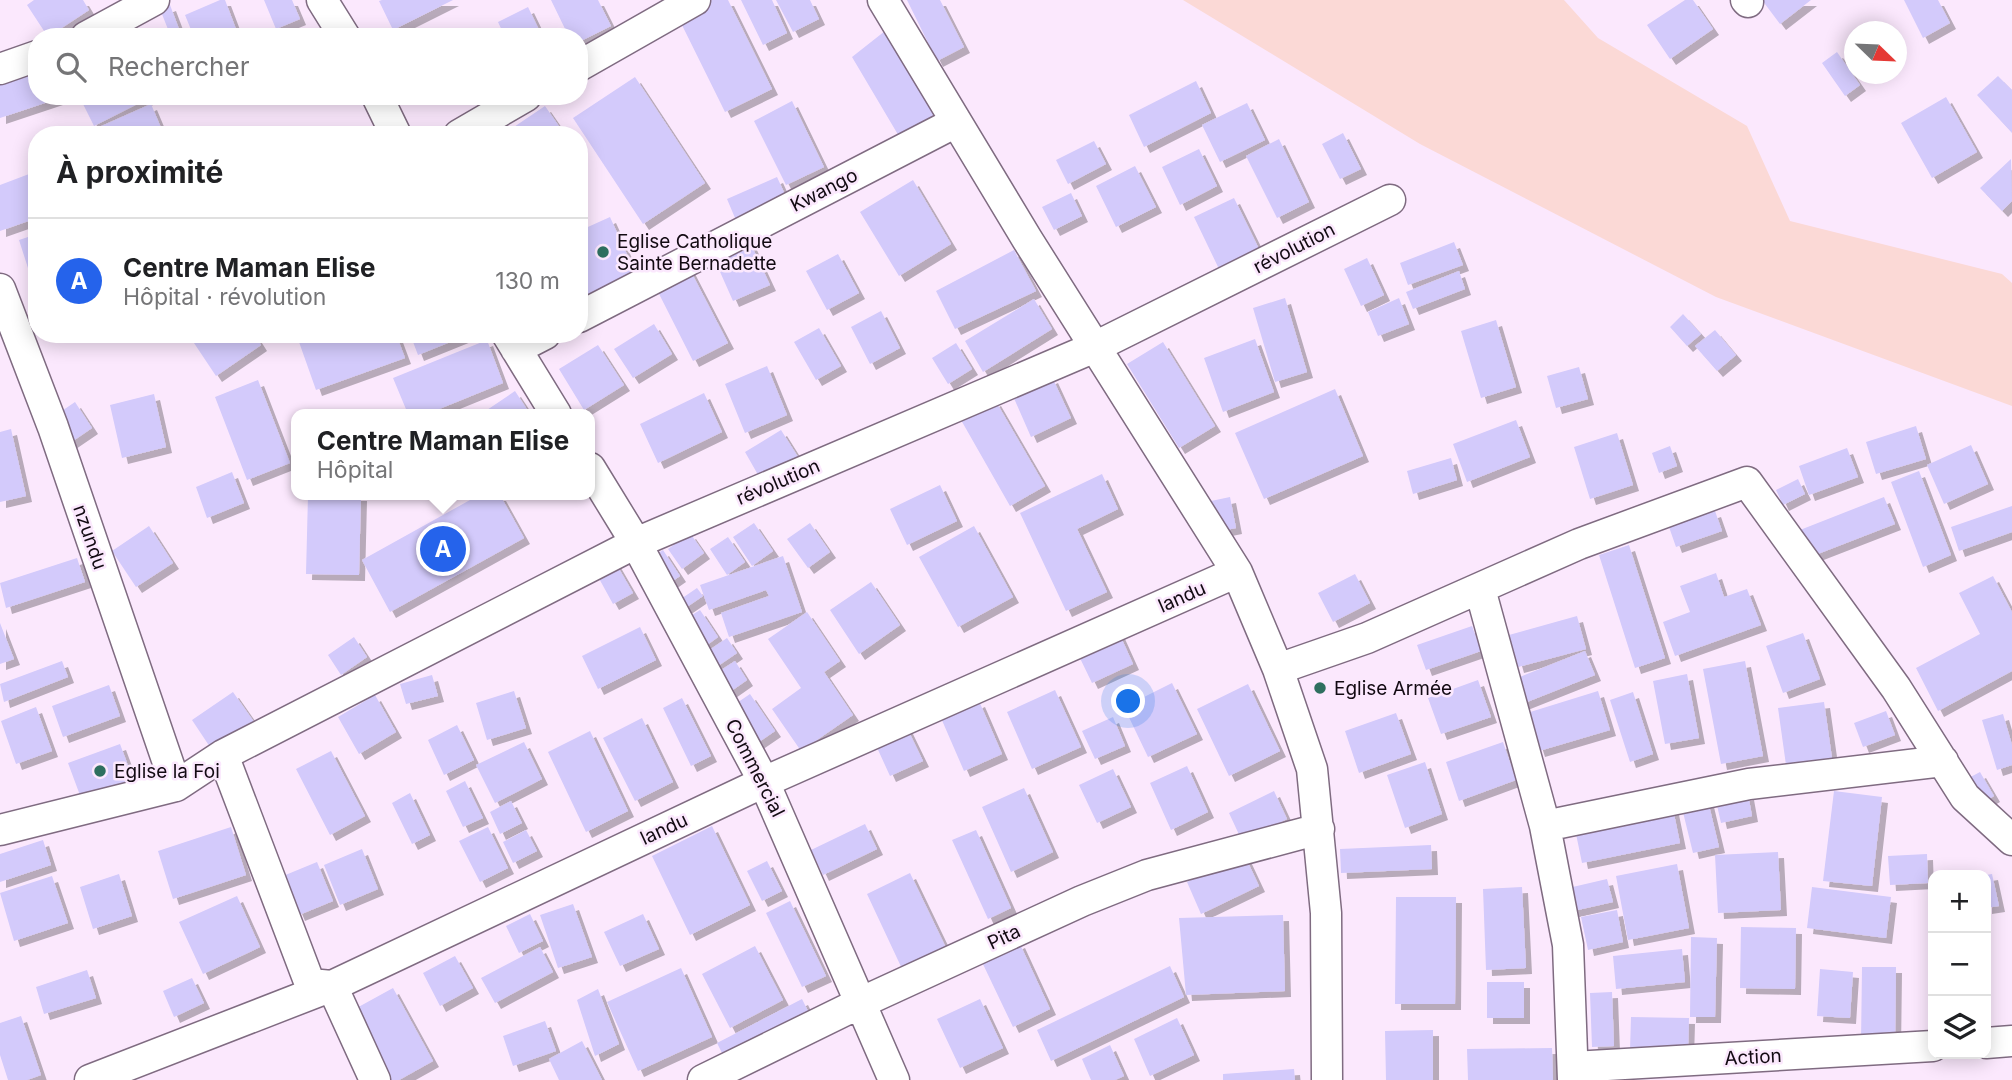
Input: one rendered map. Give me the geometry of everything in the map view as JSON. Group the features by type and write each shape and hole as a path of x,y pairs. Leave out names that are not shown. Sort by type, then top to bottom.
{"street":[{"path":"103,28 154,0"},
{"path":"322,0 339,28"},
{"path":"588,61 695,0"},
{"path":"883,0 1095,347 1237,572 1278,669 1312,769 1326,913 1327,1080"},
{"path":"0,69 28,59"},
{"path":"381,105 392,126"},
{"path":"474,126 511,105"},
{"name":"Kwango","path":"588,312 956,122"},
{"name":"révolution","path":"0,830 176,786 223,755 636,543 1095,347 1390,200"},
{"name":"nzundu","path":"0,289 53,427 176,786"},
{"path":"513,343 553,409"},
{"name":"Commercial","path":"595,476 636,543 764,782 894,1080"},
{"path":"1278,669 1367,638 1579,544 1747,482 1896,688 1965,797 2012,840"},
{"name":"landu","path":"90,1080 332,986 764,782 1237,572"},
{"path":"1480,589 1545,826 1567,945 1573,1074"},
{"path":"223,755 310,984 332,986 375,1080"},
{"path":"1545,826 1749,784 1943,761"},
{"name":"Pita","path":"703,1080 860,1003 1082,901 1147,875 1319,829"},
{"path":"1991,1043 2012,1041"},
{"name":"Action","path":"1573,1074 1928,1046"}],"shaded area":[{"path":"1183,0 1564,0 1598,38 1747,126 1790,221 2002,274 2012,283 2012,406 1716,297 1420,144"}],"building":[{"path":"34,0 83,0 89,10 62,28 42,28 27,5"},
{"path":"225,0 236,28 190,28 185,15"},
{"path":"264,0 292,0 300,19 276,28"},
{"path":"453,0 397,28 392,28 379,1"},
{"path":"551,0 598,0 611,26 588,38 588,28 565,28"},
{"path":"712,0 728,0 772,89 725,112 678,17"},
{"path":"741,0 772,0 787,33 763,45"},
{"path":"776,0 810,0 819,19 793,32"},
{"path":"907,0 940,0 964,47 937,61"},
{"path":"1685,0 1693,0 1713,29 1670,59 1647,25"},
{"path":"1762,0 1811,0 1780,24"},
{"path":"1904,0 1938,0 1950,23 1923,38"},
{"path":"170,5 179,28 167,28 160,9"},
{"path":"528,7 538,28 501,28 498,22"},
{"path":"885,31 937,113 900,138 852,57"},
{"path":"1837,52 1844,62 1844,84 1860,85 1845,96 1822,63"},
{"path":"28,70 28,105 39,105 0,118 0,79"},
{"path":"1998,76 2012,90 2012,133 1977,95"},
{"path":"635,77 705,183 643,224 588,141 588,126 578,126 573,118"},
{"path":"1196,81 1211,113 1144,147 1129,115"},
{"path":"1946,97 1977,152 1932,178 1901,123"},
{"path":"792,101 824,167 786,185 754,121"},
{"path":"1247,103 1265,140 1220,162 1202,125"},
{"path":"84,105 135,105 94,126"},
{"path":"151,105 160,126 102,126"},
{"path":"545,106 559,126 515,126"},
{"path":"1343,133 1361,169 1340,179 1322,144"},
{"path":"1279,139 1309,202 1277,218 1246,156"},
{"path":"1094,141 1106,164 1068,184 1056,160"},
{"path":"1199,149 1217,186 1180,205 1162,167"},
{"path":"2011,159 2012,201 2002,211 1980,188"},
{"path":"1135,166 1156,207 1116,227 1096,186"},
{"path":"28,174 28,221 0,231 0,185"},
{"path":"777,177 788,201 738,225 727,199"},
{"path":"913,180 951,244 899,276 860,212"},
{"path":"1071,193 1082,216 1054,230 1042,207"},
{"path":"1234,198 1260,251 1220,271 1194,217"},
{"name":"Eglise Catholique Sainte Bernadette","path":"610,217 635,272 588,295 588,227"},
{"path":"28,237 28,268 19,240"},
{"path":"749,240 770,285 733,301 713,256"},
{"path":"1454,242 1463,265 1408,285 1400,263"},
{"path":"1014,250 1036,291 955,329 936,291"},
{"path":"838,254 859,293 827,310 806,271"},
{"path":"1367,258 1384,295 1361,306 1344,269"},
{"path":"688,266 728,343 693,361 654,284"},
{"path":"1459,271 1465,289 1413,309 1406,292"},
{"path":"1285,298 1307,372 1275,382 1253,308"},
{"path":"1399,298 1409,324 1378,336 1368,312"},
{"path":"1034,299 1052,329 983,372 965,341"},
{"path":"881,311 900,348 870,364 851,327"},
{"path":"1683,314 1701,334 1687,346 1670,327"},
{"path":"1496,320 1516,387 1481,398 1461,331"},
{"path":"654,324 672,354 633,378 614,349"},
{"path":"819,328 841,366 816,380 794,342"},
{"path":"1715,330 1736,355 1717,371 1695,346"},
{"path":"1255,339 1274,392 1223,412 1204,358"},
{"path":"1163,342 1215,426 1179,448 1127,364"},
{"path":"194,343 260,343 261,345 216,376"},
{"path":"299,343 399,343 405,358 316,390"},
{"path":"413,343 448,343 418,355"},
{"path":"480,343 488,343 503,383 439,409 406,409 393,378"},
{"path":"956,343 972,369 948,384 932,358"},
{"path":"598,345 624,385 583,409 559,369"},
{"path":"767,366 787,415 745,433 725,384"},
{"path":"1579,367 1588,399 1556,408 1547,376"},
{"path":"1052,377 1071,418 1031,437 1013,396"},
{"path":"258,380 290,463 247,480 215,397"},
{"path":"1335,389 1363,456 1264,499 1235,433"},
{"path":"515,391 527,409 488,409"},
{"path":"704,393 722,432 658,463 640,424"},
{"path":"154,394 166,447 122,458 110,405"},
{"path":"995,400 1045,486 1010,506 961,420"},
{"path":"75,402 92,428 70,443 53,417"},
{"path":"1516,420 1530,457 1467,482 1453,444"},
{"path":"1916,426 1926,459 1876,474 1866,442"},
{"path":"11,429 26,496 0,502 0,432"},
{"path":"781,430 798,457 761,480 745,452"},
{"path":"1617,433 1633,485 1590,499 1574,447"},
{"path":"1971,445 1988,484 1944,504 1927,465"},
{"path":"1670,446 1677,466 1659,473 1652,453"},
{"path":"1847,448 1858,477 1809,495 1799,466"},
{"path":"1451,458 1457,480 1413,494 1407,471"},
{"path":"1919,471 1951,555 1923,567 1891,482"},
{"path":"232,472 244,503 207,518 196,487"},
{"path":"1102,474 1118,509 1077,529 1107,592 1066,611 1020,513"},
{"path":"1798,479 1805,494 1783,505 1776,490"},
{"path":"940,485 957,521 907,545 890,509"},
{"path":"1230,497 1236,528 1216,532 1211,501"},
{"path":"1884,497 1895,524 1810,557 1800,530"},
{"path":"308,500 361,500 359,575 306,574"},
{"path":"470,500 503,500 524,538 390,612 362,560"},
{"path":"2012,506 2012,532 1959,551 1951,527"},
{"path":"1715,511 1722,531 1676,547 1669,527"},
{"path":"754,523 773,551 752,566 733,537"},
{"path":"810,523 830,552 808,568 787,539"},
{"path":"149,526 173,563 136,587 112,551"},
{"path":"974,526 1013,597 958,627 919,557"},
{"path":"690,533 704,553 682,569 668,549"},
{"path":"728,537 745,562 727,575 710,549"},
{"path":"1629,545 1665,658 1635,668 1599,555"},
{"path":"663,550 680,576 667,585 649,559"},
{"path":"783,556 802,612 729,637 721,613 769,596 766,590 709,610 700,585"},
{"path":"77,558 85,582 6,608 0,583"},
{"path":"615,562 633,593 613,604 596,573"},
{"path":"1716,573 1724,597 1747,589 1761,625 1675,656 1663,622 1690,612 1680,586"},
{"path":"1355,574 1370,603 1333,622 1318,593"},
{"path":"1993,576 2012,612 2012,671 1938,711 1916,668 1980,634 1959,593"},
{"path":"871,582 900,625 859,654 830,610"},
{"path":"697,588 703,596 681,611 675,603"},
{"path":"700,610 718,637 703,648 684,620"},
{"path":"807,612 840,661 824,672 853,715 801,751 772,709 801,688 768,639"},
{"path":"1577,616 1586,649 1518,667 1509,635"},
{"path":"0,623 14,659 0,664"},
{"path":"1472,626 1481,651 1426,670 1417,645"},
{"path":"640,627 656,660 598,689 582,656"},
{"path":"1119,633 1133,664 1092,683 1077,652"},
{"path":"1803,633 1820,679 1783,693 1766,646"},
{"path":"354,637 367,657 341,675 328,655"},
{"path":"727,638 737,653 715,668 705,653"},
{"path":"1585,651 1595,675 1522,704 1512,680"},
{"path":"62,661 68,677 4,702 0,684"},
{"path":"735,661 747,680 727,694 715,674"},
{"path":"1745,661 1763,756 1721,764 1703,669"},
{"path":"1687,674 1699,738 1665,744 1653,681"},
{"path":"432,675 438,696 406,704 400,684"},
{"path":"1478,680 1491,717 1441,734 1428,698"},
{"path":"1172,683 1197,734 1148,757 1124,707"},
{"path":"1248,684 1280,751 1229,776 1197,709"},
{"path":"109,685 120,716 63,737 52,706"},
{"path":"1055,690 1081,747 1032,769 1007,712"},
{"path":"514,691 526,728 487,740 476,703"},
{"path":"1598,691 1610,730 1539,751 1527,713"},
{"path":"233,692 254,722 212,750 192,720"},
{"path":"1633,692 1653,754 1630,762 1610,700"},
{"path":"750,694 775,731 756,744 731,707"},
{"path":"375,695 396,732 359,754 338,717"},
{"path":"682,698 711,756 691,766 663,708"},
{"path":"979,701 1002,754 964,771 941,718"},
{"path":"1824,702 1832,758 1786,765 1778,708"},
{"path":"36,707 52,751 16,764 1,721"},
{"path":"1886,711 1895,735 1863,747 1854,723"},
{"path":"1396,713 1411,754 1359,773 1345,731"},
{"path":"2003,714 2012,745 2012,765 1997,770 1982,720"},
{"path":"1113,717 1125,746 1095,759 1082,731"},
{"path":"642,718 673,782 635,801 603,738"},
{"path":"457,725 474,760 444,775 428,740"},
{"path":"906,726 923,761 890,776 874,741"},
{"path":"590,731 628,811 586,832 548,752"},
{"path":"524,742 542,779 495,803 476,765"},
{"path":"1503,742 1516,780 1459,801 1446,762"},
{"name":"Eglise la Foi","path":"120,744 133,779 81,798 68,763"},
{"path":"331,751 365,816 330,835 296,769"},
{"path":"1425,762 1442,814 1405,828 1387,775"},
{"path":"1187,766 1208,812 1171,830 1150,783"},
{"path":"1113,769 1131,807 1097,823 1079,785"},
{"path":"1980,772 1994,796 1977,806 1963,781"},
{"path":"465,781 483,818 463,827 446,791"},
{"path":"1024,788 1053,852 1011,872 982,807"},
{"path":"1274,791 1287,819 1242,841 1229,813"},
{"path":"1834,791 1882,797 1872,886 1823,881"},
{"path":"410,793 430,835 412,844 392,803"},
{"path":"1748,794 1752,816 1721,823 1716,801"},
{"path":"1707,797 1719,847 1693,853 1681,804"},
{"path":"511,801 522,823 500,834 490,812"},
{"path":"1673,809 1680,843 1582,863 1575,829"},
{"path":"865,824 877,849 823,875 811,850"},
{"path":"712,826 750,905 690,935 652,856"},
{"path":"231,827 246,875 173,899 158,851"},
{"path":"488,827 508,868 480,882 459,841"},
{"path":"526,830 537,851 513,863 503,842"},
{"path":"976,830 1011,908 988,919 952,840"},
{"path":"43,840 51,865 0,882 0,854"},
{"path":"1431,845 1432,869 1341,873 1340,849"},
{"path":"362,849 378,889 340,905 324,865"},
{"path":"1778,852 1781,910 1718,913 1715,855"},
{"path":"1244,854 1259,886 1201,914 1187,882"},
{"path":"1927,854 1928,883 1890,885 1888,856"},
{"path":"767,861 782,891 762,901 747,871"},
{"path":"317,862 333,901 299,915 283,876"},
{"path":"1677,864 1689,928 1628,940 1616,876"},
{"path":"910,873 948,952 904,973 867,894"},
{"path":"119,874 132,916 93,929 80,887"},
{"path":"1991,874 1999,906 1991,907"},
{"path":"52,876 68,923 14,941 0,893"},
{"path":"1607,879 1613,902 1569,912 1564,889"},
{"path":"1522,887 1526,968 1486,970 1483,889"},
{"path":"1812,887 1891,897 1886,938 1807,928"},
{"path":"237,896 260,947 203,974 179,922"},
{"path":"1396,897 1456,897 1455,1004 1395,1004"},
{"path":"790,901 826,976 802,987 766,913"},
{"path":"573,904 592,957 558,968 540,915"},
{"path":"1617,910 1623,942 1588,950 1581,917"},
{"path":"530,914 543,941 519,953 506,926"},
{"path":"643,914 659,949 620,966 604,932"},
{"path":"1283,915 1285,991 1186,995 1179,918"},
{"path":"1741,927 1796,928 1795,989 1740,988"},
{"path":"1691,937 1717,938 1715,1017 1690,1017"},
{"path":"1019,942 1050,1009 1013,1027 981,960"},
{"path":"755,946 783,1000 730,1028 702,974"},
{"path":"540,947 553,972 495,1003 481,978"},
{"path":"1682,949 1685,982 1616,989 1613,956"},
{"path":"455,956 473,988 440,1006 423,973"},
{"path":"1170,966 1184,997 1051,1061 1037,1030"},
{"path":"1862,967 1896,967 1895,1044 1861,1043"},
{"path":"681,968 712,1037 638,1071 607,1002"},
{"path":"1820,969 1853,972 1850,1018 1817,1016"},
{"path":"87,970 96,998 44,1014 36,987"},
{"path":"192,978 204,1003 174,1017 163,991"},
{"path":"1487,982 1524,982 1524,1018 1487,1018"},
{"path":"393,988 433,1061 399,1080 390,1080 353,1010"},
{"path":"598,989 619,1044 595,1056 577,1000"},
{"path":"1612,992 1614,1046 1592,1047 1590,993"},
{"path":"802,999 813,1021 728,1065 717,1043"},
{"path":"980,999 1003,1048 960,1068 937,1019"},
{"path":"21,1016 41,1075 27,1080 8,1080 0,1055 0,1023"},
{"path":"1631,1017 1689,1018 1688,1052 1630,1051"},
{"path":"1177,1018 1194,1055 1150,1076 1134,1039"},
{"path":"545,1021 556,1051 513,1066 503,1036"},
{"path":"1433,1030 1433,1080 1386,1080 1385,1031"},
{"path":"582,1041 602,1080 559,1080 549,1059"},
{"path":"1110,1045 1124,1076 1115,1080 1091,1080 1082,1059"},
{"path":"1552,1048 1553,1080 1468,1080 1467,1049"},
{"path":"1294,1069 1295,1080 1223,1080 1223,1074"}],"place":[{"name":"Eglise Catholique Sainte Bernadette","path":"603,252"},
{"name":"Centre Maman Elise","path":"443,549"},
{"name":"Eglise Armée","path":"1320,688"},
{"name":"Eglise la Foi","path":"100,771"}]}
